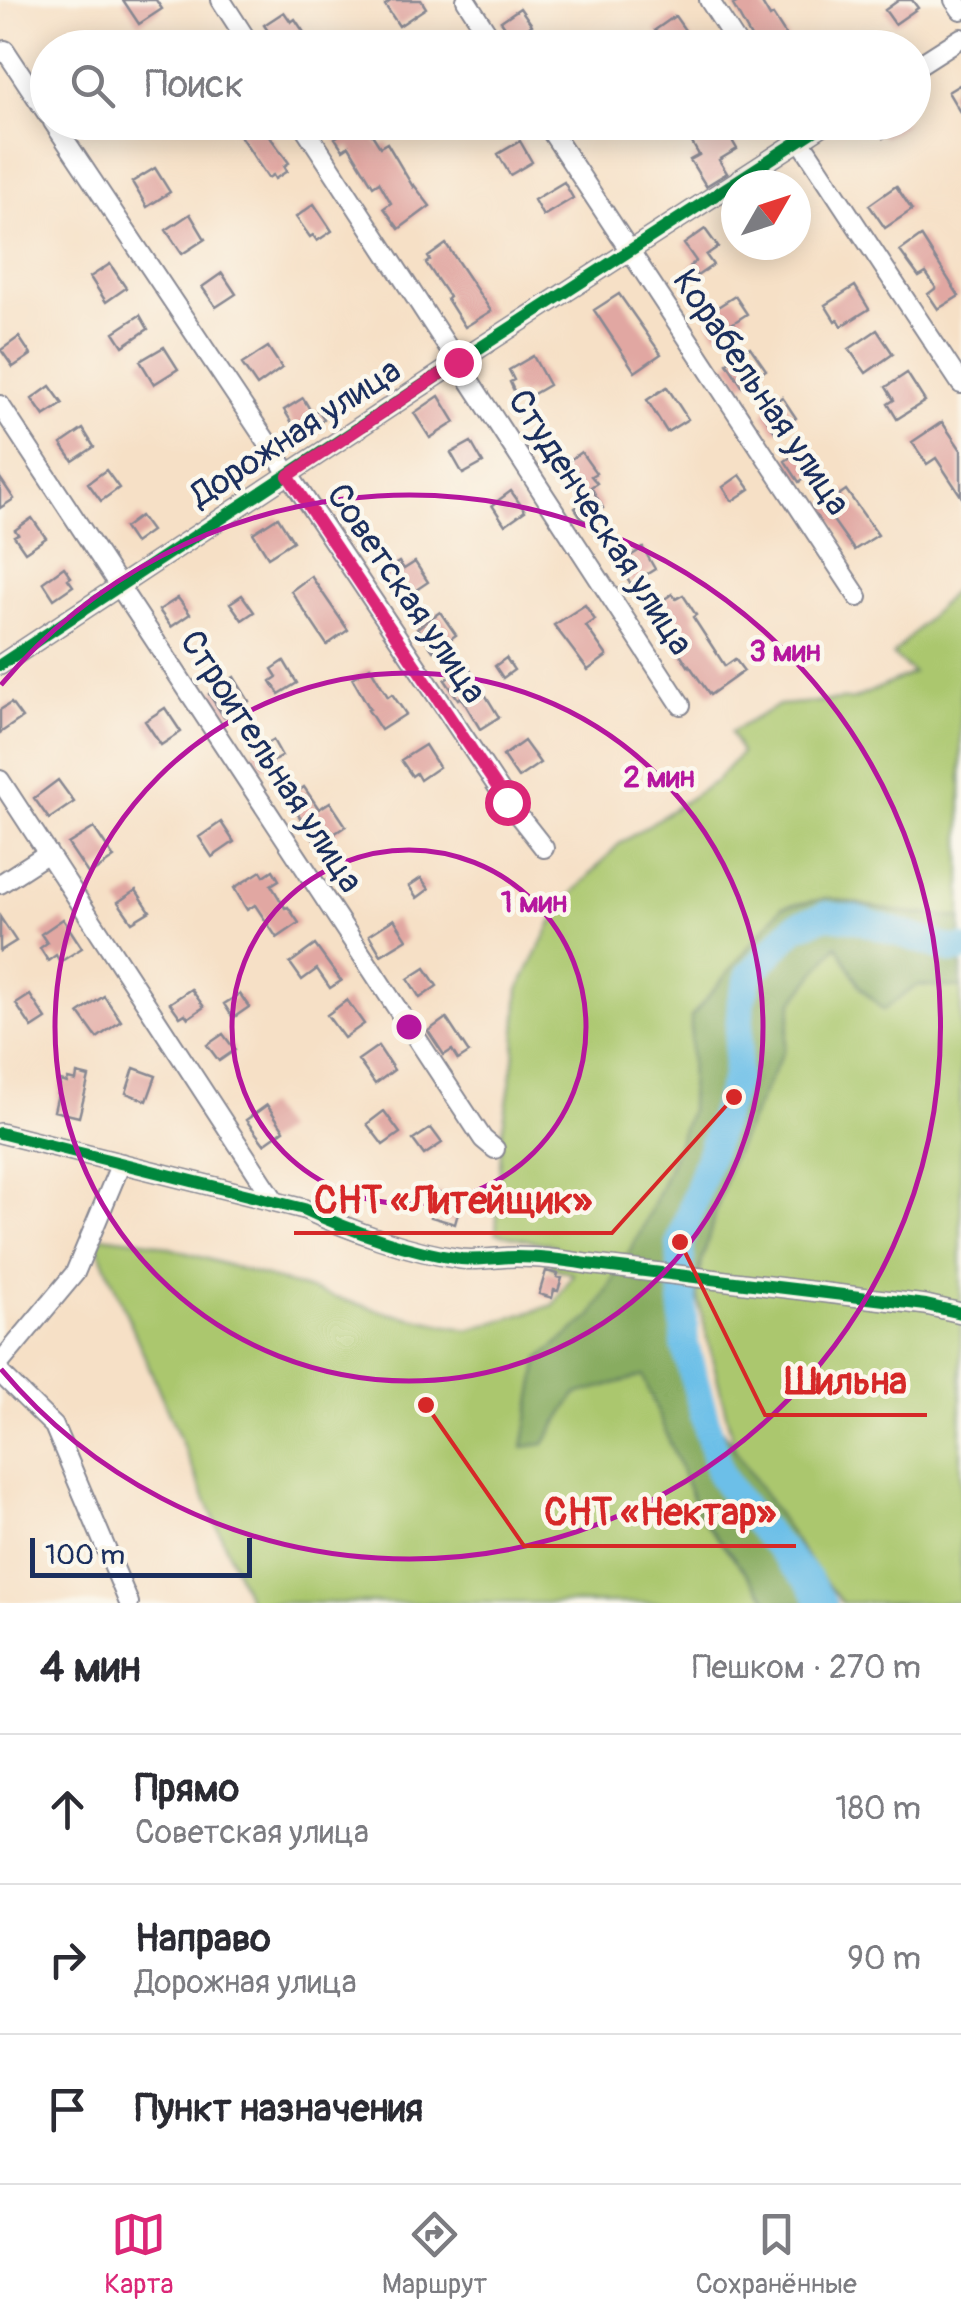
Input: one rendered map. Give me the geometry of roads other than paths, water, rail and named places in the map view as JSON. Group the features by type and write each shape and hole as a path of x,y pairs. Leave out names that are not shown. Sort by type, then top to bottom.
{"street":[{"path":"221,0 240,30"},
{"path":"466,0 485,30"},
{"path":"709,0 728,30"},
{"path":"954,0 961,10"},
{"path":"931,57 961,38"},
{"path":"5,50 30,88"},
{"name":"Советская улица","path":"65,140 507,802 544,848"},
{"name":"Студенческая улица","path":"314,140 681,705"},
{"name":"Корабельная улица","path":"557,140 858,598"},
{"path":"800,140 961,384"},
{"name":"Дорожная улица","path":"0,665 800,140"},
{"name":"Строительная улица","path":"0,406 483,1139 495,1150"},
{"path":"0,780 275,1201"},
{"path":"0,884 48,853"},
{"path":"0,1133 275,1201 436,1254 466,1260 554,1258 926,1305 961,1313"},
{"path":"0,1363 74,1273 121,1163"},
{"path":"0,1372 54,1426 129,1603"}],"waterway":[{"path":"822,1603 809,1581 744,1509 720,1474 685,1345 680,1242 736,1077 741,1001 750,974 796,926 827,915 856,919 953,950 961,949"}],"place":[{"name":"СНТ «Литейщик»","path":"734,1097"},
{"name":"Шильна","path":"680,1242"},
{"name":"СНТ «Нектар»","path":"426,1405"}]}
